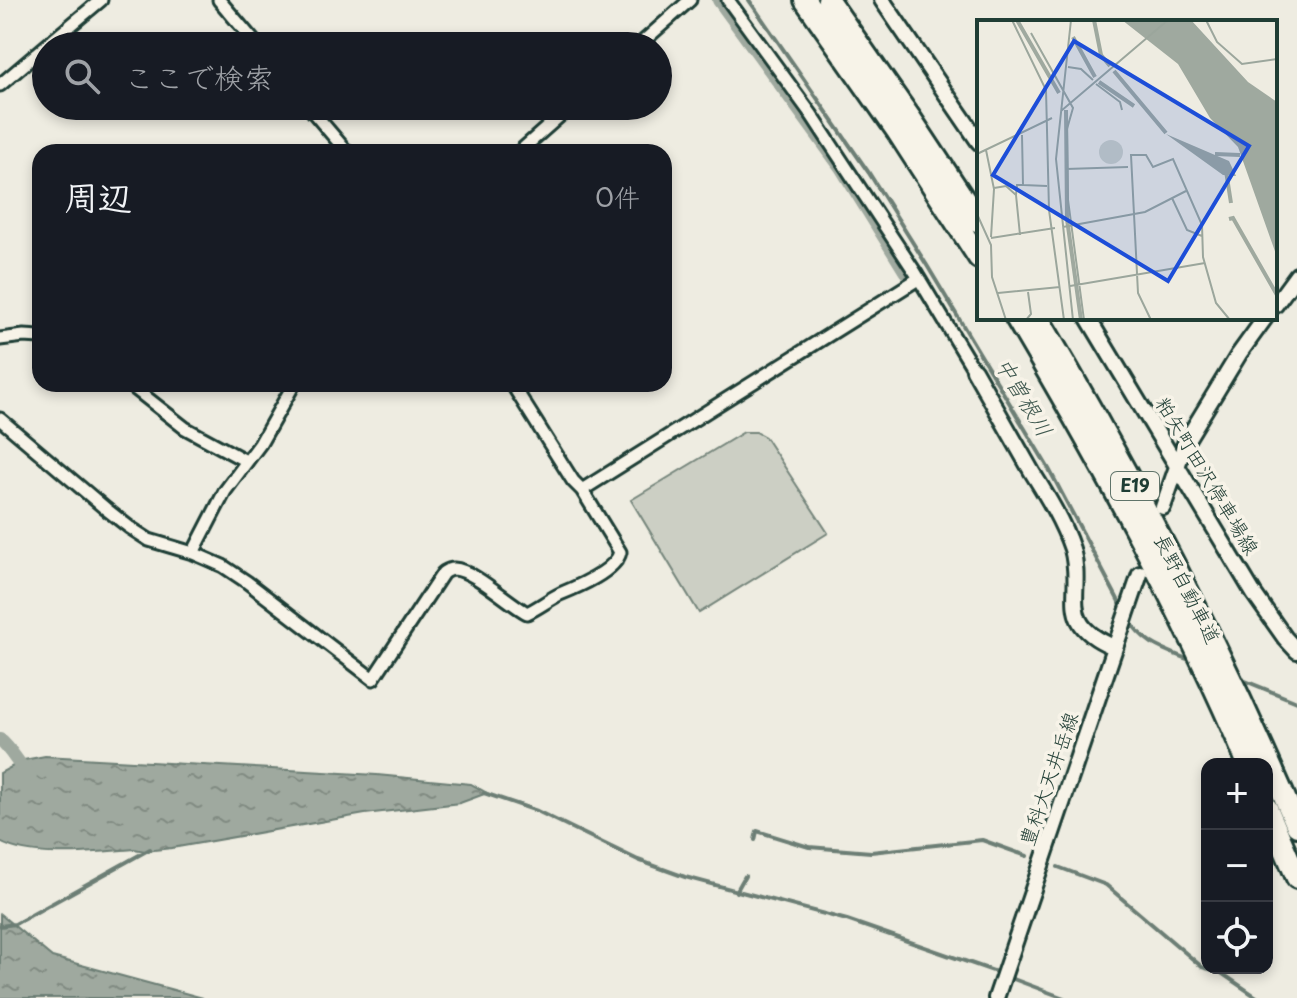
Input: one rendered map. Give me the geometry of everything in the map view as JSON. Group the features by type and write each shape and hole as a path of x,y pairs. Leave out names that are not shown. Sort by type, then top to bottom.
{"highway":[{"path":"805,0 897,131 977,255"},
{"path":"828,0 977,219"},
{"name":"長野自動車道","path":"1017,320 1122,503 1169,593 1245,758"},
{"name":"長野自動車道","path":"1039,320 1138,492 1222,659 1297,826"},
{"path":"1273,822 1297,878"}],"main road":[{"path":"882,0 977,139"},
{"path":"1277,302 1297,275"},
{"name":"粕矢町田沢停車場線","path":"1089,320 1254,594 1297,651"},
{"path":"1163,507 1186,441 1264,320"},
{"path":"974,370 1065,532 1075,562 1074,599 1082,626 1091,636 1114,647"},
{"name":"豊科大天井岳線","path":"996,998 1140,574"}],"street":[{"path":"63,32 101,0"},
{"path":"219,0 246,32"},
{"path":"654,32 690,0"},
{"path":"728,0 811,114 974,370"},
{"path":"0,85 32,58"},
{"path":"320,120 340,144"},
{"path":"528,144 555,120"},
{"path":"582,490 918,279"},
{"path":"0,339 32,336"},
{"path":"139,392 185,428 246,461"},
{"path":"193,553 225,491 260,444 289,392"},
{"path":"0,419 129,527 149,540 223,566 373,679 443,573 450,569 473,576 527,613 570,591 618,560 620,552 517,392"}],"shaded area":[{"path":"744,432 756,432 765,437 828,533 699,613 631,500"}],"water":[{"path":"45,756 377,775 471,784 487,793 460,803 365,814 172,848 47,853 13,848 0,842 0,773 24,760"},
{"path":"0,914 52,957 203,998 0,998"}],"waterway":[{"path":"719,0 841,167 906,272"},
{"name":"中曽根川","path":"749,0 869,173 928,267 1049,469 1124,611"},
{"name":"中曽根川","path":"1128,618 1148,641 1192,661"},
{"name":"中曽根川","path":"1238,678 1297,702"},
{"path":"0,740 30,776"},
{"path":"484,793 537,811 638,860 685,877 847,920 999,973"},
{"path":"755,840 757,831 809,847 871,852 982,840 1027,856"},
{"path":"0,926 15,924 150,849"},
{"path":"1058,867 1106,885 1202,967 1220,972 1258,998"},
{"path":"736,892 745,876"},
{"path":"1008,977 1064,998"}]}
